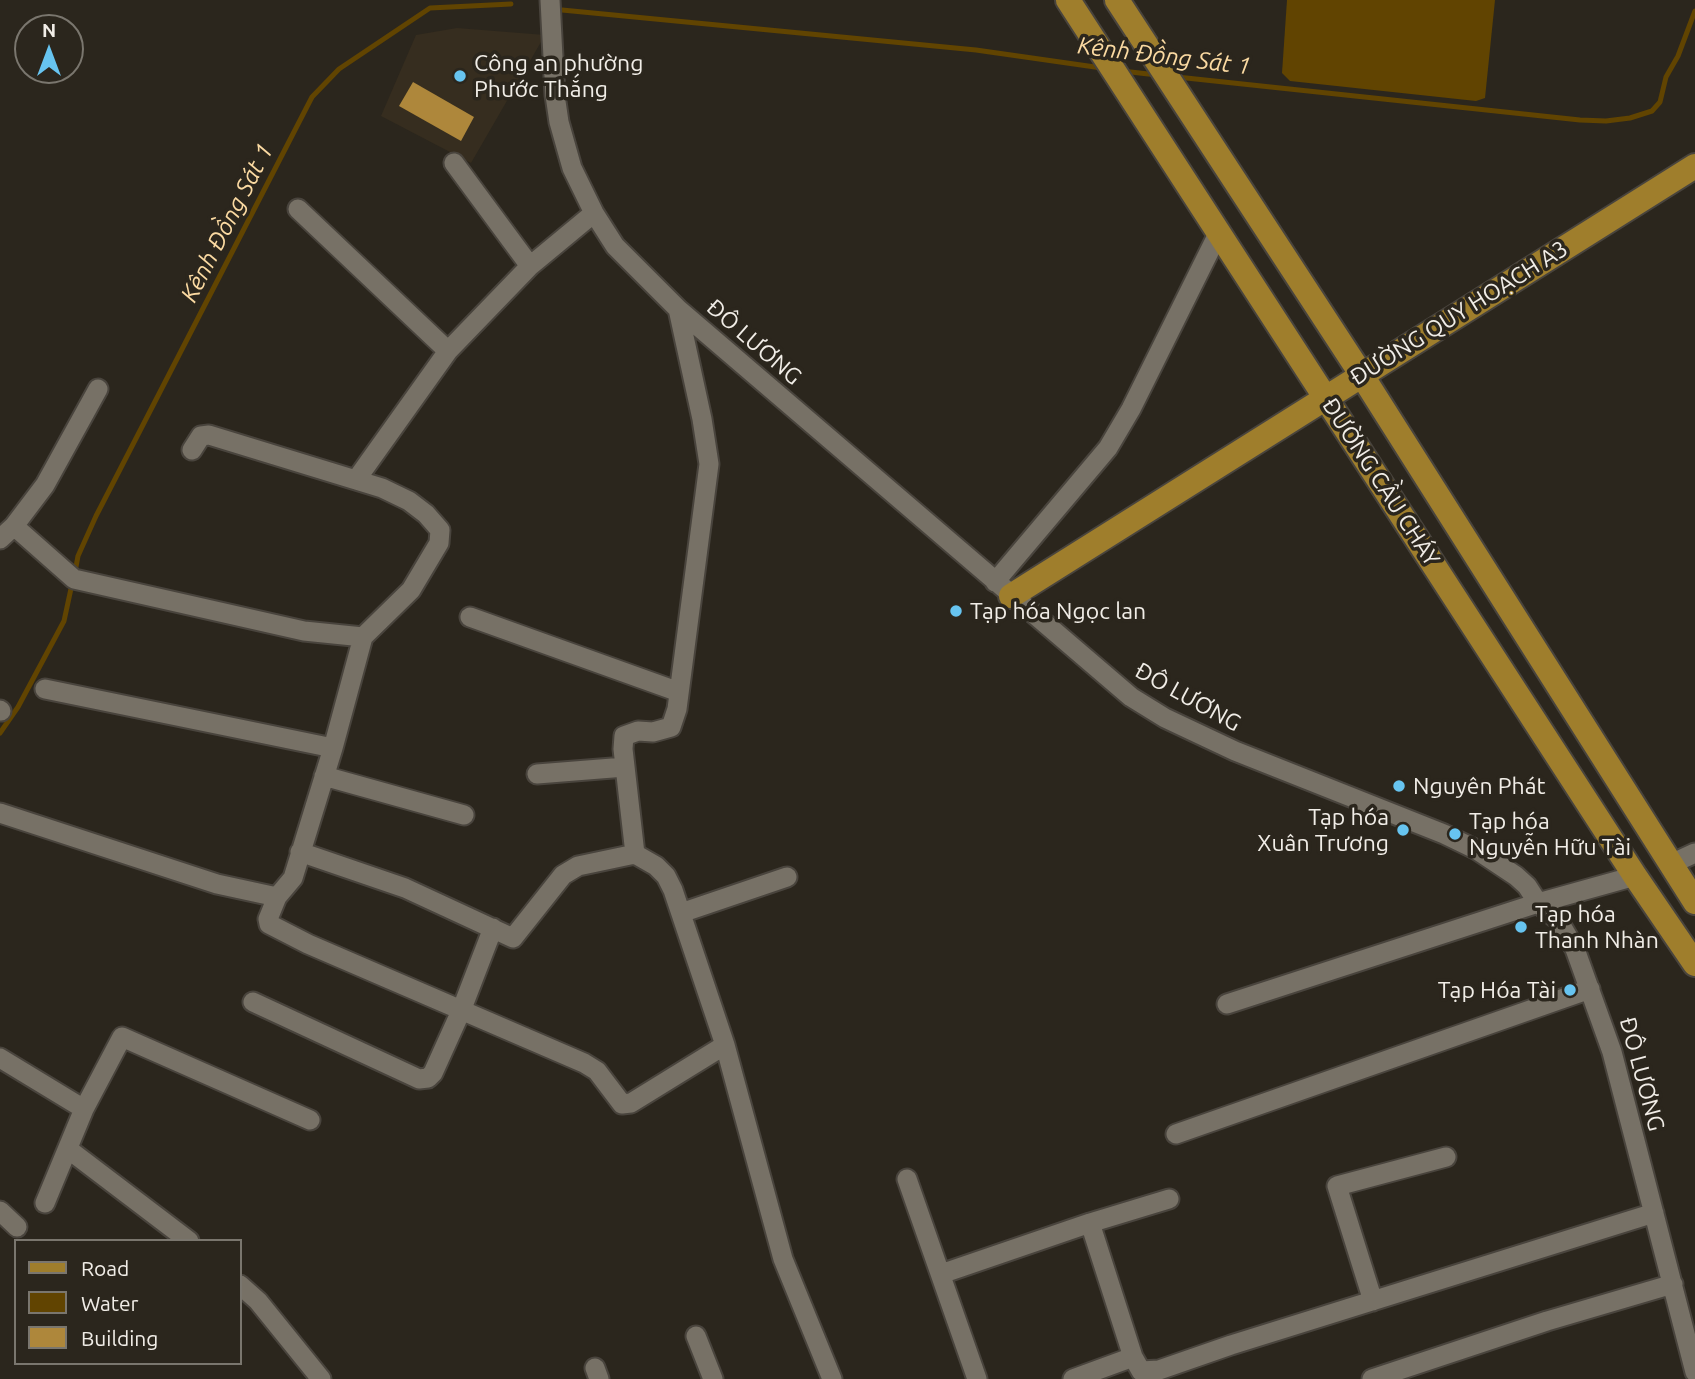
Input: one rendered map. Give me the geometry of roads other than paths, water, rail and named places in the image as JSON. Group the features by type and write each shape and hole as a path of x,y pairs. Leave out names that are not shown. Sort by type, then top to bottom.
{"main road":[{"name":"ĐƯỜNG CẦU CHÁY","path":"1068,0 1634,876 1695,964"},
{"name":"ĐƯỜNG CẦU CHÁY","path":"1117,0 1361,374 1669,865 1695,902"},
{"name":"ĐƯỜNG QUY HOẠCH A3","path":"1003,589 1326,397 1695,166"}],"street":[{"name":"ĐÔ LƯƠNG","path":"550,0 555,95 559,122 572,168 615,246 678,309 1131,697 1165,718 1236,751 1477,850 1516,876 1527,886 1538,903 1558,920 1575,949 1612,1052 1673,1284 1689,1324 1695,1372"},
{"path":"454,163 530,266"},
{"path":"298,209 448,351"},
{"path":"356,480 448,351 530,266 594,212"},
{"path":"1003,589 1108,448 1131,410 1219,232"},
{"path":"635,855 624,736 671,727 679,692 709,464 705,433 678,309"},
{"path":"98,388 45,485 5,531 74,579 304,631 363,637"},
{"path":"192,450 201,436 209,435 382,488 409,501 426,514 440,530 439,543 411,590 363,637 333,748 293,878 276,897 268,919 273,927 584,1063 597,1071 619,1101 625,1104 725,1045"},
{"path":"470,617 679,692"},
{"path":"45,689 333,748"},
{"path":"537,774 625,767"},
{"path":"324,776 464,815"},
{"path":"0,813 217,884 276,897"},
{"path":"300,852 405,888 513,938 563,875 578,866 635,855 656,866 666,876 681,913 725,1045 783,1259 832,1379"},
{"path":"1669,865 1695,853"},
{"path":"1227,1004 1538,903 1634,876"},
{"path":"681,913 787,877"},
{"path":"253,1002 423,1079 433,1073 461,1011 492,928"},
{"path":"1176,1134 1590,989"},
{"path":"46,1203 84,1109 121,1037 310,1121"},
{"path":"1,1063 84,1109"},
{"path":"68,1149 186,1239"},
{"path":"1373,1301 1336,1186 1447,1157"},
{"path":"908,1179 977,1379"},
{"path":"941,1274 1169,1199"},
{"path":"0,1211 17,1227"},
{"path":"1090,1223 1133,1357 1141,1371 1159,1370 1654,1213"},
{"path":"1372,1379 1547,1321 1673,1284"},
{"path":"242,1287 258,1301 321,1379"},
{"path":"696,1336 713,1379"},
{"path":"1073,1379 1133,1357"}],"water":[{"path":"1287,0 1495,0 1485,98 1476,101 1290,81 1282,73"}],"waterway":[{"name":"Kênh Đồng Sát 1","path":"75,572 78,556 96,516 312,97 339,69 430,8 511,4"},
{"name":"Kênh Đồng Sát 1","path":"562,10 976,50 1102,68"},
{"name":"Kênh Đồng Sát 1","path":"1177,77 1580,120 1630,118 1652,111 1660,102 1666,77 1678,56 1695,11"},
{"name":"Kênh Đồng Sát 1","path":"1122,71 1157,75"},
{"name":"Kênh Đồng Sát 1","path":"0,733 18,707 64,621 72,584"}],"place":[{"name":"Công an phường Phước Thắng","path":"460,76"},
{"name":"Tạp hóa Ngọc lan","path":"956,611"},
{"name":"Nguyên Phát","path":"1399,786"},
{"name":"Tạp hóa Xuân Trương","path":"1403,830"},
{"name":"Tạp hóa Nguyễn Hữu Tài","path":"1455,834"},
{"name":"Tạp hóa Thanh Nhàn","path":"1521,927"},
{"name":"Tạp Hóa Tài","path":"1570,990"}]}
